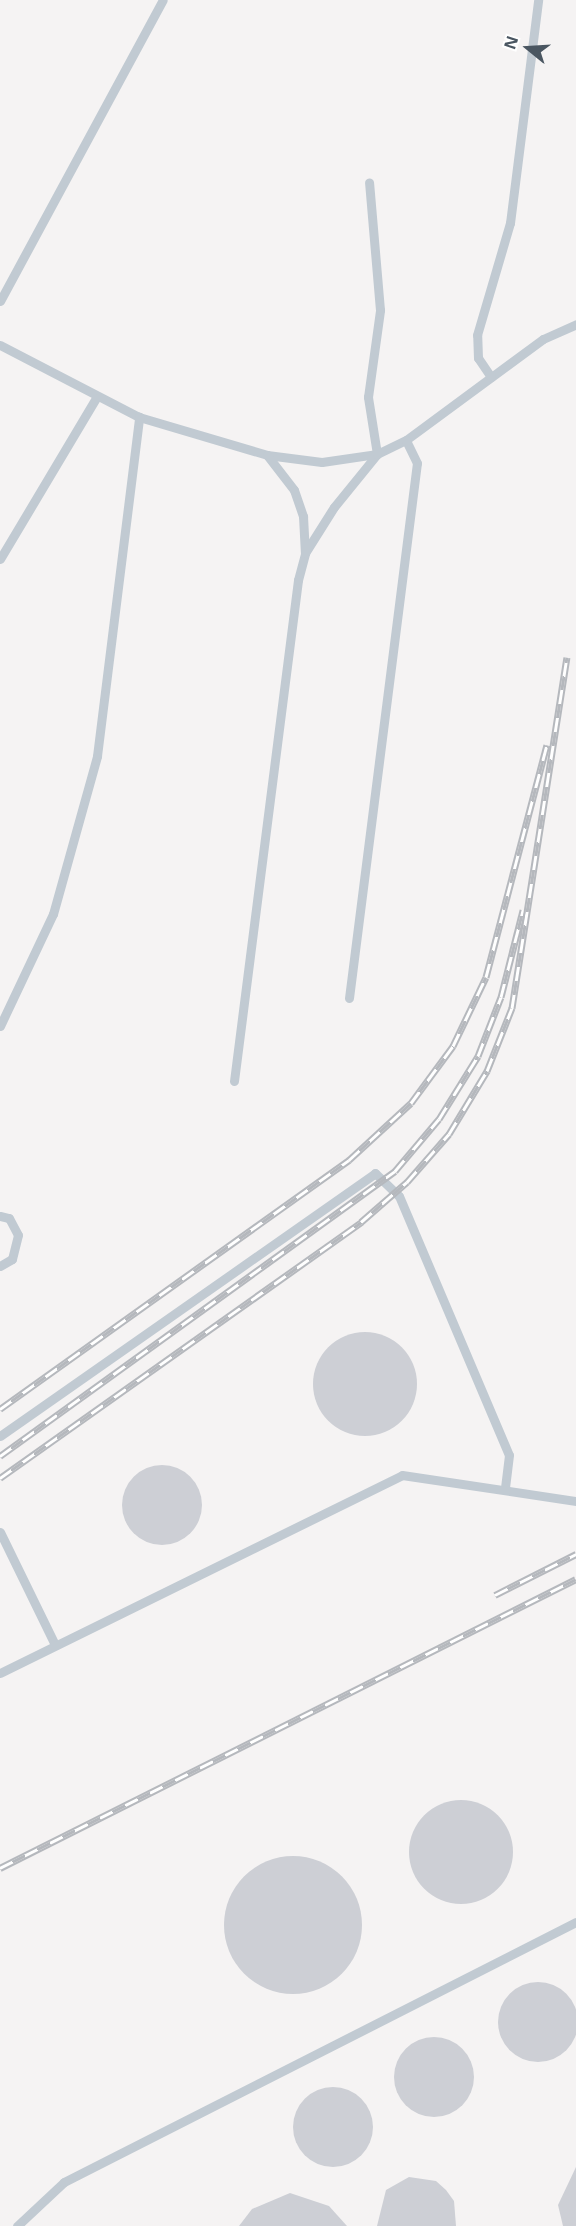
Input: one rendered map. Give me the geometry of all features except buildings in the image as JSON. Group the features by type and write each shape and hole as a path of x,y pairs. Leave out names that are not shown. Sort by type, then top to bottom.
{"lane":[{"path":"0,301 163,0"},
{"path":"491,377 478,358 477,335 510,223 538,0"},
{"path":"305,553 377,454 368,397 380,310 369,182"},
{"path":"0,345 96,398 139,417 267,455 322,462 377,454 406,440 543,339 576,324"},
{"path":"0,559 96,398"},
{"path":"0,1026 52,914 97,756 139,417"},
{"path":"349,998 417,463 406,440"},
{"path":"234,1081 305,553 303,516 294,490 267,455"},
{"path":"0,1436 375,1173 399,1196 509,1455 505,1490"},
{"path":"0,1216 9,1218 18,1235 12,1259 0,1266"},
{"path":"0,1673 402,1474 576,1501"},
{"path":"0,1532 56,1645"},
{"path":"17,2226 64,2182 576,1922"}],"railway":[{"path":"0,1478 361,1222 407,1182 449,1134 487,1071 512,1008 567,657"},
{"path":"0,1409 349,1160 411,1103 453,1046 486,977 547,745"},
{"path":"0,1456 395,1171 439,1119 478,1056 501,997 523,910"},
{"path":"495,1595 576,1554"},
{"path":"0,1868 576,1579"}]}
